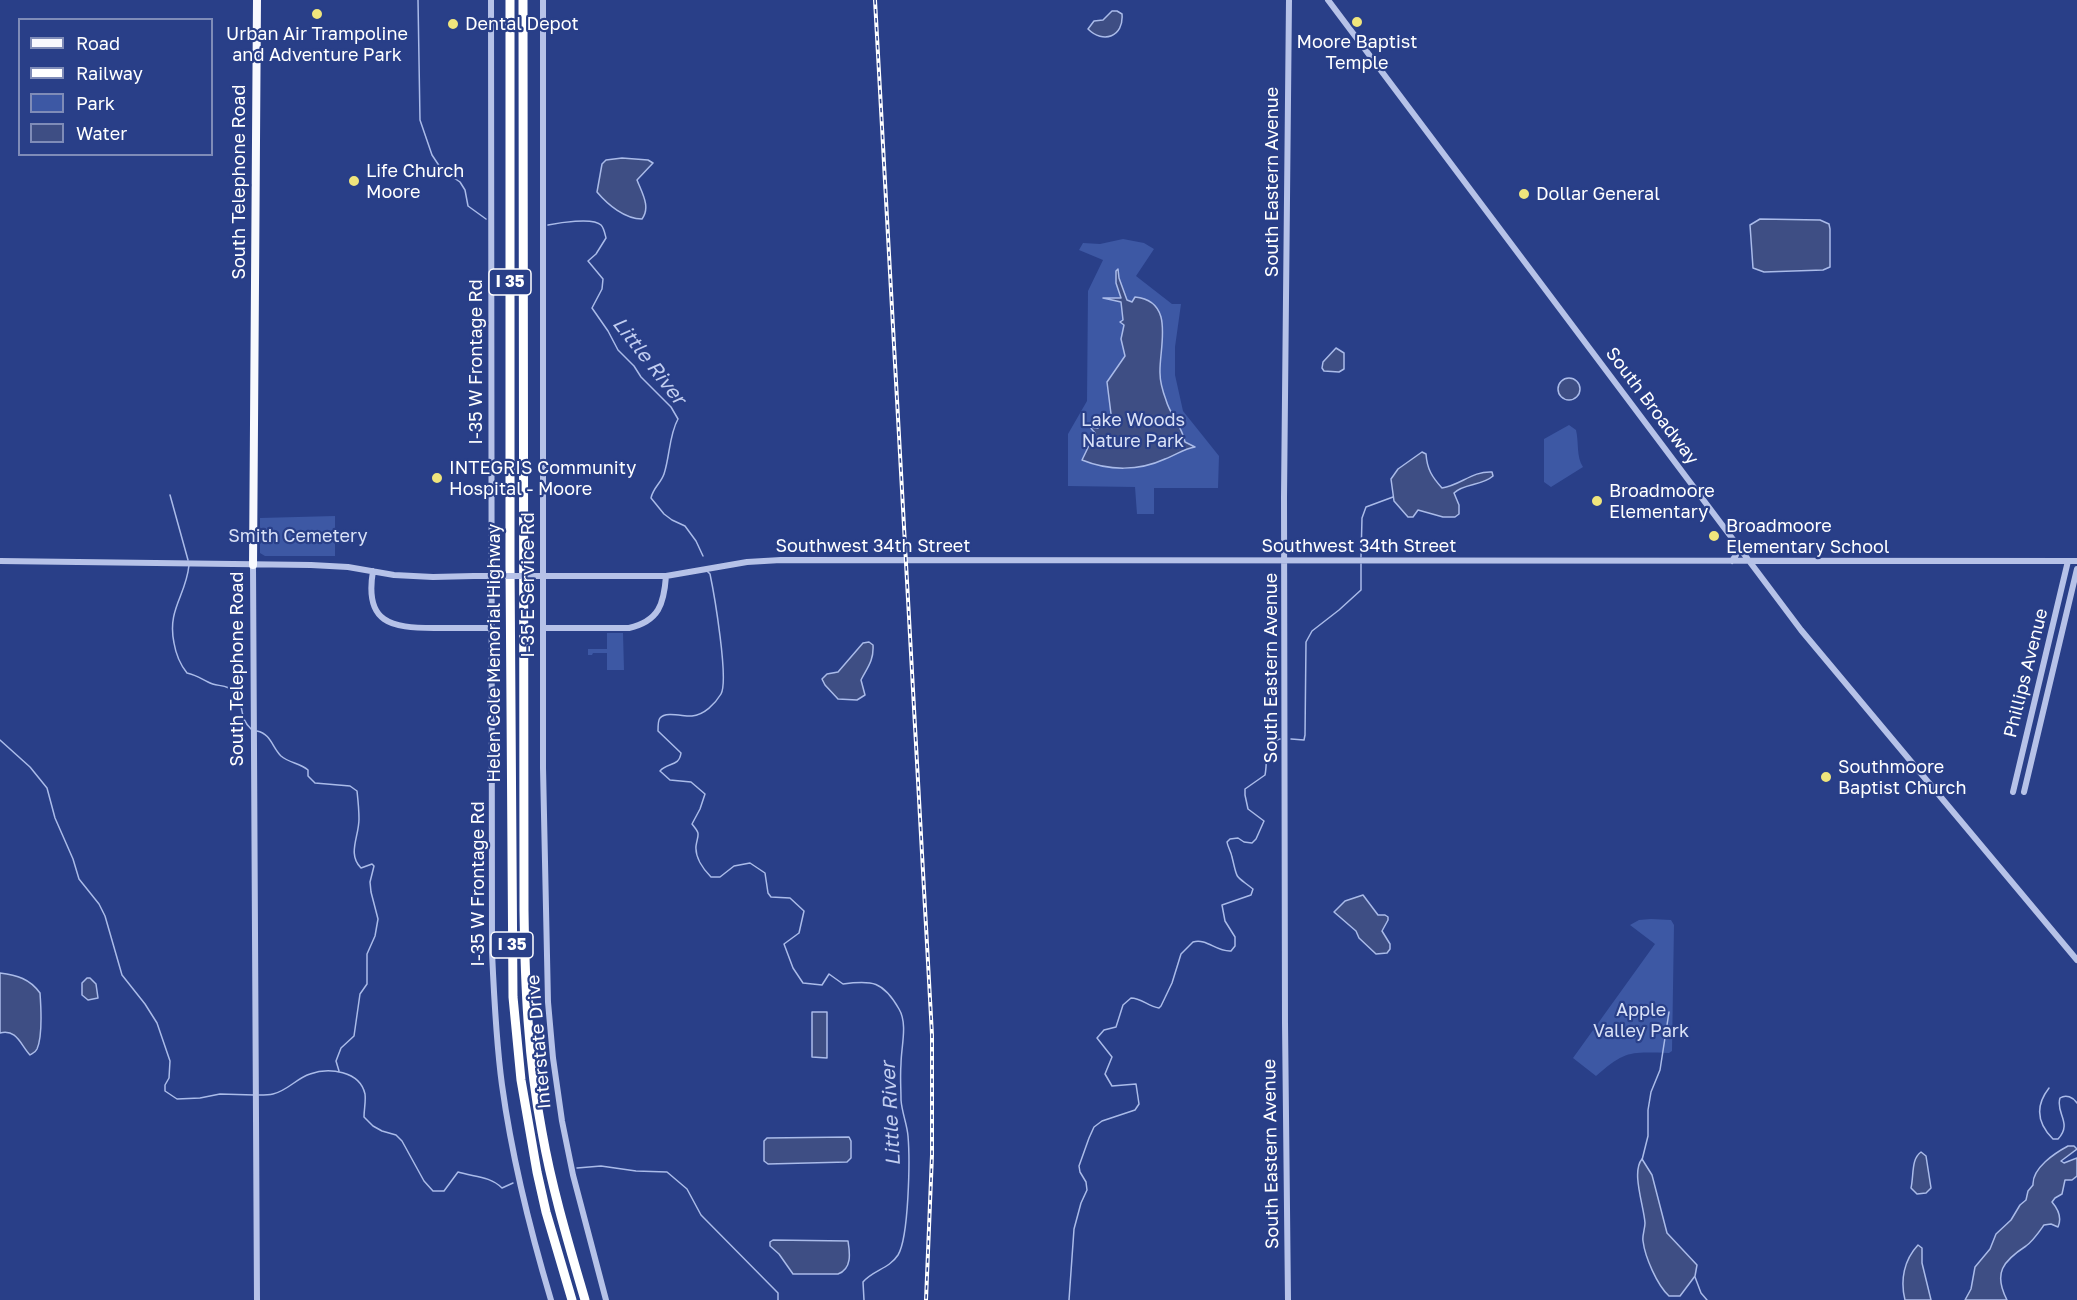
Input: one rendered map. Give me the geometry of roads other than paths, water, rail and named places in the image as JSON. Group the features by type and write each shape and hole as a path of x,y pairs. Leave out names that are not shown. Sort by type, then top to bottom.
{"highway":[{"name":"Helen Cole Memorial Highway","path":"510,0 513,997 521,1080 529,1132 546,1212 572,1300"},
{"name":"Helen Cole Memorial Highway","path":"523,0 526,996 533,1078 543,1140 559,1210 585,1300"}],"main road":[{"name":"South Telephone Road","path":"253,564 257,0"}],"street":[{"name":"I-35 W Frontage Rd","path":"491,0 492,952 495,1026 501,1083 520,1185 551,1300"},
{"name":"I-35 E Service Rd","path":"543,0 543,775"},
{"name":"South Eastern Avenue","path":"1288,1300 1284,496 1289,0"},
{"name":"South Broadway","path":"1328,0 1749,561 1834,670 2077,960"},
{"path":"1732,561 1736,555 1737,545"},
{"name":"Southwest 34th Street","path":"0,561 126,561 331,566 415,576 666,576 747,562 781,560 2077,561"},
{"name":"Phillips Avenue","path":"2013,792 2068,561"},
{"name":"South Telephone Road","path":"253,564 257,1300"},
{"name":"Phillips Avenue","path":"2024,792 2077,568"},
{"path":"373,571 370,596 373,605 383,618 392,624 408,628 491,628"},
{"path":"543,627 642,625 663,602 666,576"},
{"name":"Interstate Drive","path":"543,775 547,972 553,1058 572,1169 606,1300"}],"water":[{"path":"1112,11 1122,14 1122,22 1116,33 1106,37 1094,34 1088,29 1094,21 1103,20"},
{"path":"622,158 648,160 653,163 637,180 646,205 642,219 629,217 617,210 597,192 602,164 606,160"},
{"path":"1760,219 1820,220 1829,224 1830,267 1823,270 1764,272 1753,268 1750,225"},
{"path":"1118,269 1127,300 1132,302 1135,297 1148,300 1161,316 1160,373 1163,390 1185,442 1195,447 1145,466 1124,468 1092,464 1082,460 1095,433 1090,427 1098,428 1111,414 1107,382 1125,356 1121,339 1124,325 1120,322 1123,320 1121,302 1103,298 1121,298 1116,283"},
{"path":"1336,348 1344,353 1344,369 1339,372 1324,371 1323,362"},
{"path":"1569,378 1577,381 1580,389 1577,397 1569,400 1561,397 1558,389 1561,381"},
{"path":"1422,452 1426,454 1431,473 1442,488 1485,472 1492,472 1493,476 1454,493 1459,505 1459,514 1455,517 1443,517 1418,510 1413,517 1408,517 1394,501 1391,479 1398,469"},
{"path":"869,642 873,645 872,656 861,680 865,695 857,700 838,699 822,679 827,674 838,672 863,643"},
{"path":"1363,895 1378,915 1388,917 1382,931 1390,944 1387,953 1376,954 1359,938 1356,931 1334,912 1345,901"},
{"path":"0,973 23,978 40,993 40,1037 37,1049 30,1055 14,1035 6,1032 0,1033"},
{"path":"87,978 96,984 98,998 88,1000 82,995 82,983"},
{"path":"812,1012 827,1012 827,1058 812,1057"},
{"path":"849,1137 851,1158 847,1162 768,1164 764,1161 764,1141 767,1138"},
{"path":"2068,1146 2074,1146 2077,1149 2061,1161 2064,1163 2077,1158 2077,1176 2072,1180 2065,1180 2062,1194 2052,1202 2059,1214 2058,1227 2051,1224 2044,1225 2031,1242 2006,1263 2001,1282 2007,1300 1965,1300 1971,1289 1975,1267 1990,1249 1996,1234 2011,1220 2026,1200 2040,1167"},
{"path":"1921,1152 1926,1156 1931,1188 1926,1193 1917,1194 1911,1188 1914,1163"},
{"path":"1642,1159 1652,1175 1667,1233 1697,1265 1695,1276 1680,1296 1669,1296 1656,1278 1646,1255 1643,1239 1645,1223 1638,1180 1639,1165"},
{"path":"773,1240 848,1241 848,1265 843,1272 838,1274 793,1274 779,1254 770,1246"},
{"path":"1918,1245 1922,1248 1922,1263 1931,1300 1905,1300 1904,1271 1909,1257"}],"waterway":[{"name":"Little River","path":"418,0 420,120 432,155 442,170 460,182 465,190 468,206 486,219"},
{"name":"Little River","path":"548,225 591,221 603,228 606,238 596,254 588,261 603,279 602,289 592,308 618,350 671,407 678,419 664,474 651,498 664,514 685,526 703,556"},
{"path":"170,495 188,560"},
{"path":"1361,557 1362,518 1366,507 1393,497"},
{"path":"1291,739 1304,740 1305,735 1306,642 1312,631 1361,590 1361,564"},
{"path":"189,565 173,621 174,643 178,659 187,673 212,684 227,687 234,692 243,717 252,730"},
{"name":"Little River","path":"707,571 710,574 722,655 721,694 716,702 701,714 667,715 660,718 658,722 658,731 681,753 676,762 660,771 670,780 691,782 705,794 692,824 698,834 696,846 698,859 711,877 720,877 734,866 750,863 765,873 768,893 771,897 790,898 804,911 799,933 784,944 793,968 803,983 822,985 829,974 843,984 862,982 876,984 888,993 902,1015 901,1100 907,1132 909,1162 904,1232 902,1246 894,1260 863,1282 864,1300"},
{"path":"257,731 268,738 281,756 308,770 308,776 315,783 350,786 357,791 359,826 354,851 361,868 372,864 374,866 370,882 378,919 375,936 367,954 367,984 360,994 354,1036 341,1048 336,1061 339,1071"},
{"path":"1069,1300 1074,1229 1087,1190 1079,1166 1094,1127 1102,1121 1135,1110 1139,1104 1136,1084 1112,1086 1105,1074 1112,1057 1097,1038 1104,1030 1116,1027 1123,1005 1131,998 1159,1008 1172,983 1181,954 1193,942 1203,942 1226,951 1231,951 1235,946 1235,937 1225,921 1222,905 1251,895 1253,889 1238,876 1227,842 1238,838 1252,843 1256,839 1264,821 1248,809 1245,789 1265,775 1269,748 1271,744 1280,739"},
{"path":"0,740 30,767 47,788 55,818 79,879 99,904 105,916 122,975 157,1023 170,1061 169,1078 165,1091 177,1099 220,1094 254,1095"},
{"path":"1642,1160 1648,1136 1651,1092 1660,1070 1669,1012"},
{"path":"259,1095 278,1092 305,1076 318,1072 343,1073 357,1080 362,1086 365,1094 364,1117 373,1126 396,1135 402,1141 424,1181 433,1191 444,1191 458,1172 487,1179 502,1188 513,1183"},
{"path":"2049,1088 2041,1101 2040,1114 2044,1127 2053,1139 2058,1139 2064,1128 2060,1098 2069,1097 2077,1103"},
{"path":"577,1168 601,1166 636,1171 667,1172 687,1189 701,1215 778,1293 778,1300"},
{"path":"1695,1277 1701,1293 1707,1300"}],"railway":[{"path":"875,0 932,1035 932,1155 926,1300"}],"place":[{"name":"Urban Air Trampoline and Adventure Park","path":"317,14"},
{"name":"Moore Baptist Temple","path":"1357,22"},
{"name":"Dental Depot","path":"453,24"},
{"name":"Life Church Moore","path":"354,181"},
{"name":"Dollar General","path":"1524,194"},
{"name":"INTEGRIS Community Hospital - Moore","path":"437,478"},
{"name":"Broadmoore Elementary","path":"1597,501"},
{"name":"Broadmoore Elementary School","path":"1714,536"},
{"name":"Southmoore Baptist Church","path":"1826,777"}],"park label":[{"name":"Lake Woods Nature Park","path":"1133,430"},
{"name":"Smith Cemetery","path":"298,536"},
{"name":"Apple Valley Park","path":"1641,1020"}]}
